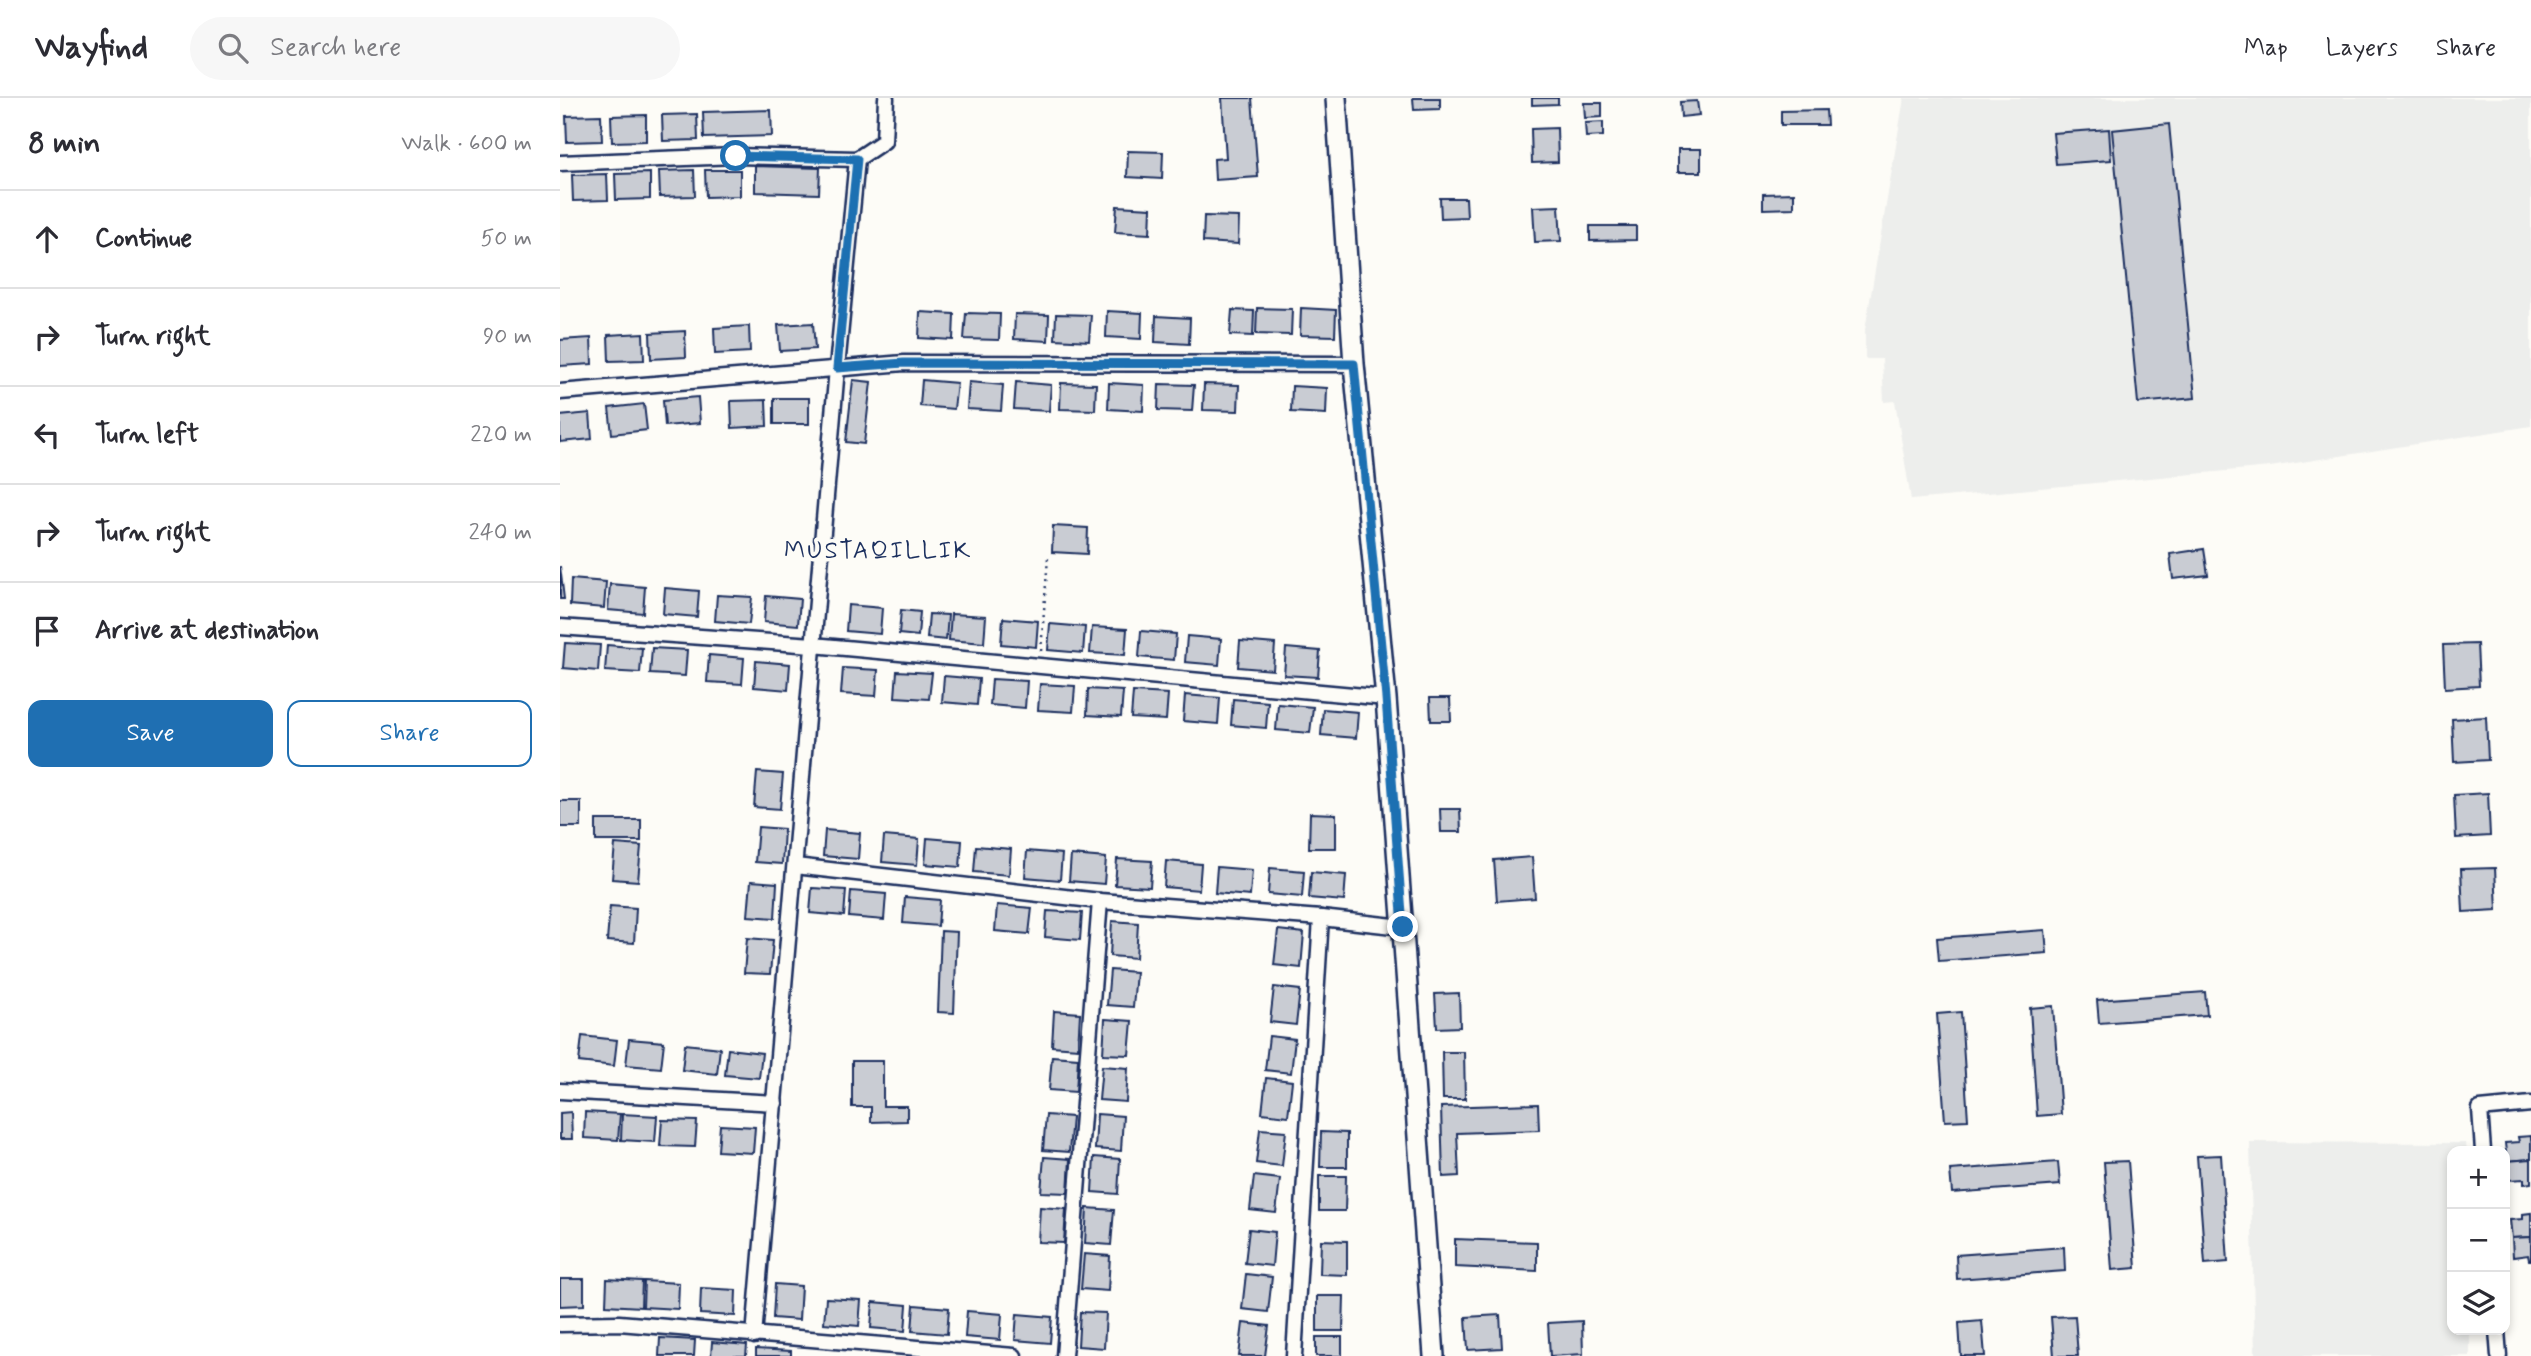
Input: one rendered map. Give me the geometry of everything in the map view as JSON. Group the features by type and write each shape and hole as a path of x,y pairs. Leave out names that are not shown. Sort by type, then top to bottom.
{"street":[{"path":"560,163 736,156 857,159 884,141 886,98"},
{"path":"1336,98 1354,364 1386,698 1434,1356"},
{"path":"754,1336 857,159"},
{"path":"560,391 904,363 1354,364"},
{"path":"560,627 813,645 1386,698"},
{"path":"795,866 1100,901 1403,927"},
{"path":"1063,1356 1100,901"},
{"path":"1294,1356 1321,918"},
{"path":"560,1091 775,1102"},
{"path":"2483,1146 2480,1109 2531,1104"},
{"path":"560,1324 620,1323 1014,1356"},
{"path":"2497,1335 2499,1356"}],"path":[{"path":"1040,666 1048,557"}],"shaded area":[{"path":"1904,98 2531,98 2531,426 2270,467 1911,500 1895,401 1884,402 1882,359 1865,359 1865,330"},
{"path":"2250,1142 2466,1143 2466,1146 2447,1146 2447,1335 2470,1335 2470,1356 2255,1356"}],"building":[{"path":"1222,98 1252,98 1258,177 1215,180 1214,159 1226,158"},
{"path":"1413,98 1440,98 1440,109 1414,110"},
{"path":"1532,98 1558,98 1558,104 1532,105"},
{"path":"1697,101 1699,115 1681,117 1680,102"},
{"path":"1584,103 1602,103 1602,117 1585,118"},
{"path":"771,110 772,136 704,138 703,112"},
{"path":"1826,110 1827,125 1781,125 1781,111"},
{"path":"697,114 698,140 663,141 662,115"},
{"path":"601,115 602,141 567,142 566,116"},
{"path":"646,115 646,141 612,142 611,116"},
{"path":"1603,122 1603,136 1586,137 1585,123"},
{"path":"2169,124 2195,398 2138,403 2112,130"},
{"path":"1557,128 1558,162 1532,163 1531,129"},
{"path":"2109,129 2111,160 2056,164 2053,133"},
{"path":"1678,149 1701,149 1701,172 1678,172"},
{"path":"1128,151 1163,152 1162,179 1127,177"},
{"path":"755,166 820,168 819,194 755,192"},
{"path":"694,170 695,196 660,197 659,171"},
{"path":"705,170 740,170 740,196 706,197"},
{"path":"650,173 650,199 616,200 615,174"},
{"path":"607,174 608,200 573,201 572,175"},
{"path":"1794,193 1794,208 1763,209 1763,194"},
{"path":"1440,198 1466,198 1467,217 1441,218"},
{"path":"1117,206 1151,208 1150,234 1115,232"},
{"path":"1559,206 1561,241 1535,242 1533,207"},
{"path":"1204,216 1239,217 1238,244 1203,242"},
{"path":"1590,226 1636,226 1636,240 1590,241"},
{"path":"1257,308 1292,309 1291,335 1256,334"},
{"path":"1301,308 1336,310 1335,336 1300,335"},
{"path":"1232,310 1254,311 1253,336 1230,335"},
{"path":"1107,311 1142,313 1141,339 1106,337"},
{"path":"920,312 954,314 953,340 919,338"},
{"path":"966,313 1000,314 999,340 964,339"},
{"path":"1015,314 1049,315 1048,341 1014,339"},
{"path":"1056,314 1091,315 1089,341 1055,339"},
{"path":"1156,316 1190,318 1189,344 1155,342"},
{"path":"813,323 815,349 780,351 778,325"},
{"path":"749,326 750,352 715,354 714,328"},
{"path":"685,331 686,357 651,359 650,333"},
{"path":"643,333 644,360 609,361 608,335"},
{"path":"591,338 592,364 560,366 560,340"},
{"path":"853,380 871,382 864,444 846,442"},
{"path":"922,380 957,383 954,409 920,406"},
{"path":"969,382 1003,385 1001,411 967,409"},
{"path":"1016,382 1051,385 1049,411 1014,409"},
{"path":"1061,383 1096,384 1095,410 1060,409"},
{"path":"1109,383 1144,385 1143,411 1108,409"},
{"path":"1159,384 1194,385 1192,411 1158,410"},
{"path":"1204,384 1239,385 1238,411 1203,410"},
{"path":"1292,386 1327,388 1326,414 1291,412"},
{"path":"698,397 700,423 665,426 663,400"},
{"path":"774,398 809,398 809,424 774,424"},
{"path":"766,400 767,426 732,428 731,401"},
{"path":"644,404 647,430 612,434 609,408"},
{"path":"590,413 592,439 560,442 560,416"},
{"path":"1053,526 1088,528 1087,554 1052,552"},
{"path":"2204,549 2208,575 2173,579 2170,554"},
{"path":"560,566 564,599 560,599"},
{"path":"571,579 606,582 604,608 570,605"},
{"path":"610,584 645,587 643,613 608,610"},
{"path":"665,588 699,591 697,617 663,614"},
{"path":"717,595 752,597 749,624 715,621"},
{"path":"766,596 800,599 798,625 764,622"},
{"path":"848,605 882,608 880,634 846,631"},
{"path":"901,610 920,612 918,636 899,634"},
{"path":"929,614 948,615 946,640 927,638"},
{"path":"951,614 986,616 984,643 949,640"},
{"path":"1003,618 1038,621 1036,647 1001,644"},
{"path":"1050,624 1085,627 1083,653 1048,650"},
{"path":"1092,627 1127,629 1125,655 1090,653"},
{"path":"1141,631 1176,634 1174,660 1139,657"},
{"path":"1187,636 1221,639 1219,665 1185,662"},
{"path":"1240,641 1275,644 1273,670 1238,667"},
{"path":"565,643 600,645 598,671 563,668"},
{"path":"2477,644 2479,686 2445,688 2443,645"},
{"path":"607,645 642,648 640,673 605,671"},
{"path":"652,648 687,650 685,676 650,674"},
{"path":"1286,648 1320,651 1318,677 1284,675"},
{"path":"709,655 744,658 742,684 707,682"},
{"path":"756,661 790,664 788,690 754,687"},
{"path":"843,668 878,670 876,696 841,694"},
{"path":"897,671 932,673 929,699 895,697"},
{"path":"944,676 979,679 977,705 942,702"},
{"path":"992,679 1027,681 1025,708 990,705"},
{"path":"1040,684 1075,686 1073,712 1038,710"},
{"path":"1088,689 1123,691 1121,717 1087,715"},
{"path":"1133,692 1168,694 1166,720 1131,718"},
{"path":"1185,695 1220,698 1218,724 1183,721"},
{"path":"1430,698 1450,698 1451,721 1431,721"},
{"path":"1233,699 1268,702 1266,728 1231,725"},
{"path":"1278,704 1313,707 1310,733 1276,730"},
{"path":"1323,709 1358,712 1356,738 1321,735"},
{"path":"2486,717 2488,760 2454,762 2452,719"},
{"path":"757,772 783,774 780,809 754,807"},
{"path":"2488,793 2490,836 2456,838 2454,795"},
{"path":"560,801 581,801 581,827 560,827"},
{"path":"1440,809 1460,809 1461,832 1441,832"},
{"path":"1310,813 1336,814 1336,848 1309,848"},
{"path":"596,820 641,820 641,841 596,841"},
{"path":"758,827 784,829 782,864 755,862"},
{"path":"825,830 860,833 858,859 823,856"},
{"path":"884,836 919,839 917,865 882,862"},
{"path":"927,838 962,841 960,867 925,864"},
{"path":"615,844 641,846 638,881 612,879"},
{"path":"976,846 1011,849 1009,875 974,872"},
{"path":"1027,851 1062,854 1060,880 1025,877"},
{"path":"1071,855 1106,858 1104,884 1069,881"},
{"path":"1532,857 1535,898 1497,901 1494,860"},
{"path":"1117,859 1152,861 1150,887 1115,885"},
{"path":"1166,861 1201,864 1199,890 1164,887"},
{"path":"1217,867 1252,870 1250,896 1215,893"},
{"path":"1270,868 1304,871 1302,897 1268,894"},
{"path":"2495,868 2497,910 2463,912 2461,869"},
{"path":"1311,872 1346,875 1344,901 1309,898"},
{"path":"751,881 777,883 775,918 748,916"},
{"path":"812,888 846,890 844,916 810,913"},
{"path":"851,891 886,894 884,920 849,917"},
{"path":"905,897 940,900 938,926 903,923"},
{"path":"997,905 1032,908 1029,934 995,931"},
{"path":"610,906 636,908 634,943 607,941"},
{"path":"1047,911 1082,913 1080,940 1045,937"},
{"path":"1112,921 1138,923 1136,958 1110,956"},
{"path":"1278,930 1304,933 1301,968 1274,965"},
{"path":"2045,930 2047,953 1939,961 1937,938"},
{"path":"941,931 957,932 954,1013 938,1012"},
{"path":"747,938 773,940 770,974 744,973"},
{"path":"1110,970 1136,972 1133,1007 1107,1005"},
{"path":"1274,987 1300,990 1296,1025 1270,1022"},
{"path":"2205,992 2207,1015 2099,1023 2097,1000"},
{"path":"1459,993 1460,1027 1437,1028 1435,994"},
{"path":"2053,1006 2061,1114 2037,1116 2030,1008"},
{"path":"1054,1011 1080,1013 1078,1048 1052,1046"},
{"path":"1961,1012 1968,1120 1945,1121 1937,1014"},
{"path":"1105,1019 1132,1021 1129,1055 1103,1054"},
{"path":"582,1036 617,1040 614,1066 579,1062"},
{"path":"1269,1036 1295,1039 1291,1073 1265,1070"},
{"path":"629,1039 664,1042 661,1068 626,1065"},
{"path":"685,1044 720,1048 717,1074 682,1070"},
{"path":"728,1049 762,1053 759,1078 725,1075"},
{"path":"1442,1052 1464,1052 1465,1099 1443,1099"},
{"path":"1052,1056 1078,1058 1076,1092 1049,1090"},
{"path":"852,1061 883,1061 883,1106 907,1106 907,1121 871,1122 871,1107 852,1107"},
{"path":"1102,1066 1128,1068 1126,1102 1099,1100"},
{"path":"1266,1078 1292,1081 1288,1116 1262,1113"},
{"path":"1538,1104 1539,1130 1457,1133 1459,1176 1443,1177 1441,1107"},
{"path":"571,1112 572,1139 560,1139 560,1113"},
{"path":"585,1112 620,1114 618,1140 584,1138"},
{"path":"622,1114 657,1116 655,1142 621,1140"},
{"path":"1097,1114 1123,1116 1121,1151 1095,1149"},
{"path":"1046,1115 1072,1117 1069,1152 1043,1150"},
{"path":"662,1120 697,1121 695,1147 660,1146"},
{"path":"720,1125 755,1127 753,1153 718,1151"},
{"path":"1260,1129 1286,1131 1282,1166 1256,1163"},
{"path":"1321,1132 1347,1133 1347,1167 1320,1167"},
{"path":"2531,1136 2531,1159 2510,1161 2510,1146 2505,1146 2505,1143 2519,1142 2518,1137"},
{"path":"2221,1155 2228,1262 2205,1264 2197,1156"},
{"path":"1044,1157 1070,1159 1068,1193 1041,1192"},
{"path":"1094,1157 1120,1159 1118,1194 1092,1192"},
{"path":"2531,1159 2531,1183 2524,1184 2524,1179 2510,1180 2510,1161"},
{"path":"2128,1161 2136,1268 2112,1270 2104,1162"},
{"path":"2058,1162 2060,1185 1952,1193 1950,1170"},
{"path":"1254,1176 1280,1179 1276,1213 1250,1210"},
{"path":"1319,1176 1346,1176 1345,1211 1319,1211"},
{"path":"1040,1207 1066,1209 1064,1243 1038,1242"},
{"path":"1087,1208 1114,1210 1111,1245 1085,1243"},
{"path":"2531,1213 2531,1237 2512,1238 2510,1220 2523,1219 2523,1214"},
{"path":"1249,1229 1275,1232 1272,1266 1245,1263"},
{"path":"2531,1237 2531,1260 2528,1255 2513,1257 2512,1238"},
{"path":"1455,1239 1537,1242 1537,1271 1455,1267"},
{"path":"1321,1240 1347,1241 1347,1275 1320,1274"},
{"path":"2064,1247 2065,1271 1957,1279 1956,1255"},
{"path":"1084,1254 1110,1256 1108,1291 1081,1289"},
{"path":"1246,1274 1272,1277 1268,1312 1242,1309"},
{"path":"560,1279 584,1279 584,1305 560,1306"},
{"path":"607,1279 642,1281 641,1307 606,1305"},
{"path":"644,1281 679,1283 678,1309 643,1307"},
{"path":"775,1284 801,1286 799,1320 773,1318"},
{"path":"701,1288 736,1290 735,1316 700,1314"},
{"path":"1317,1296 1344,1296 1343,1331 1317,1331"},
{"path":"826,1298 861,1300 859,1326 824,1323"},
{"path":"873,1302 907,1305 905,1331 871,1328"},
{"path":"914,1305 949,1308 947,1334 912,1331"},
{"path":"967,1311 1002,1314 1000,1340 965,1337"},
{"path":"1080,1312 1106,1313 1104,1348 1078,1346"},
{"path":"1017,1314 1052,1317 1050,1343 1015,1340"},
{"path":"1500,1315 1502,1348 1468,1350 1466,1317"},
{"path":"2075,1316 2078,1356 2054,1356 2051,1317"},
{"path":"1582,1321 1583,1354 1550,1356 1548,1323"},
{"path":"1982,1321 1985,1356 1961,1356 1959,1323"},
{"path":"1243,1323 1269,1326 1265,1356 1239,1356"},
{"path":"1316,1337 1342,1337 1342,1356 1316,1356"},
{"path":"660,1338 695,1340 694,1356 659,1356"},
{"path":"712,1342 747,1345 746,1356 711,1356"},
{"path":"756,1349 791,1351 791,1356 756,1356"}],"district":[{"name":"MUSTAQILLIK","path":"878,551"}],"route":[{"path":"736,156 857,159 837,368 904,363 1354,364 1386,698 1403,927"}]}
